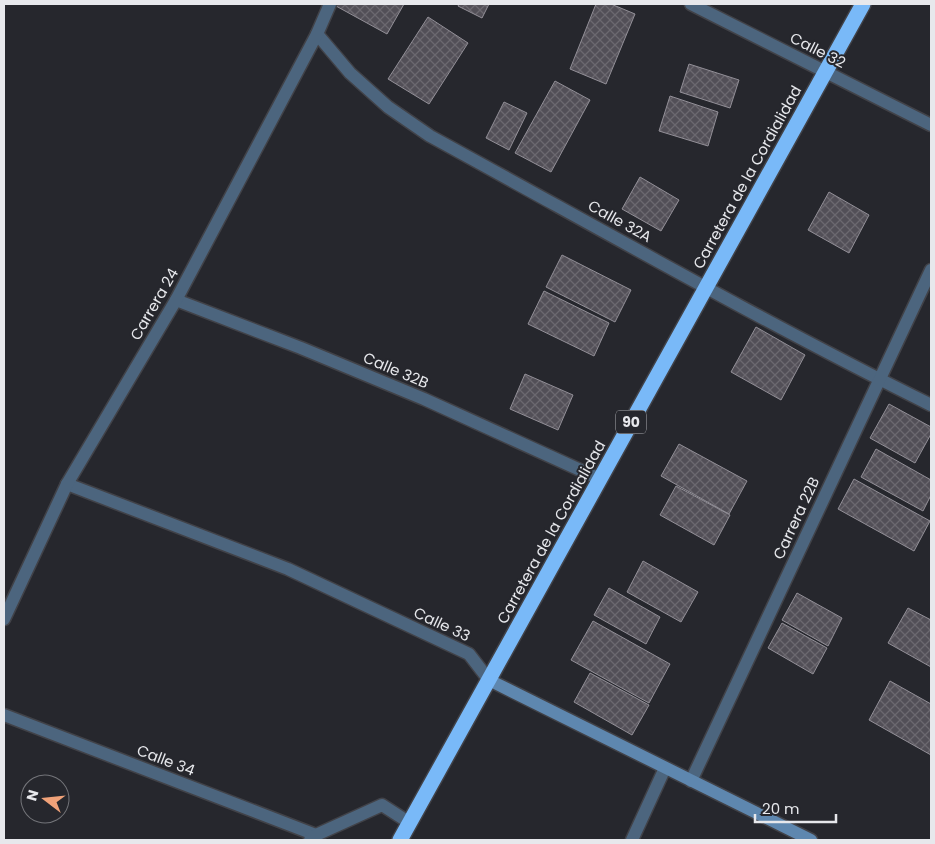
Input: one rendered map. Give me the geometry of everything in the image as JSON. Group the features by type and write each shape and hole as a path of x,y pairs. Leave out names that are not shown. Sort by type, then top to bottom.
{"highway":[{"name":"Carretera de la Cordialidad","path":"400,840 863,4"}],"street":[{"name":"Carrera 24","path":"4,619 67,484 176,300 317,34 330,4"},
{"name":"Calle 32","path":"690,4 931,125"},
{"name":"Calle 32A","path":"317,34 350,73 388,108 430,136 880,380 931,405"},
{"name":"Carrera 22B","path":"691,781 931,270"},
{"name":"Calle 32B","path":"176,300 301,348 424,399 600,479"},
{"name":"Calle 33","path":"67,484 288,569 469,654 489,680 810,840"},
{"name":"Calle 34","path":"4,715 313,838"},
{"path":"632,840 666,768"},
{"path":"313,838 382,805 410,823"}],"building":[{"path":"337,4 404,4 387,34 336,6"},
{"path":"459,4 489,4 482,18 458,6"},
{"path":"596,4 611,4 635,14 606,84 570,69"},
{"path":"428,17 468,43 429,104 388,79"},
{"path":"689,64 739,80 730,108 680,92"},
{"path":"555,81 590,100 551,172 515,153"},
{"path":"670,96 718,112 708,146 659,131"},
{"path":"504,102 527,113 509,150 486,138"},
{"path":"640,177 679,200 661,231 622,209"},
{"path":"829,192 869,215 849,253 808,230"},
{"path":"562,255 631,290 615,322 546,287"},
{"path":"544,291 609,323 594,356 528,324"},
{"path":"756,327 805,355 781,400 731,372"},
{"path":"525,374 573,395 558,430 510,409"},
{"path":"889,404 931,427 931,434 915,463 870,438"},
{"path":"679,444 747,481 729,514 661,476"},
{"path":"876,449 931,480 931,495 923,511 861,477"},
{"path":"854,479 930,521 914,551 838,509"},
{"path":"676,486 730,515 714,545 660,515"},
{"path":"643,561 698,592 681,622 627,592"},
{"path":"609,588 660,617 646,644 594,615"},
{"path":"797,593 842,618 828,646 782,620"},
{"path":"908,608 931,620 931,667 888,643"},
{"path":"593,621 670,664 649,703 571,660"},
{"path":"782,623 827,648 813,674 768,648"},
{"path":"590,673 649,705 632,735 574,702"},
{"path":"890,681 931,704 931,755 869,720"}]}
